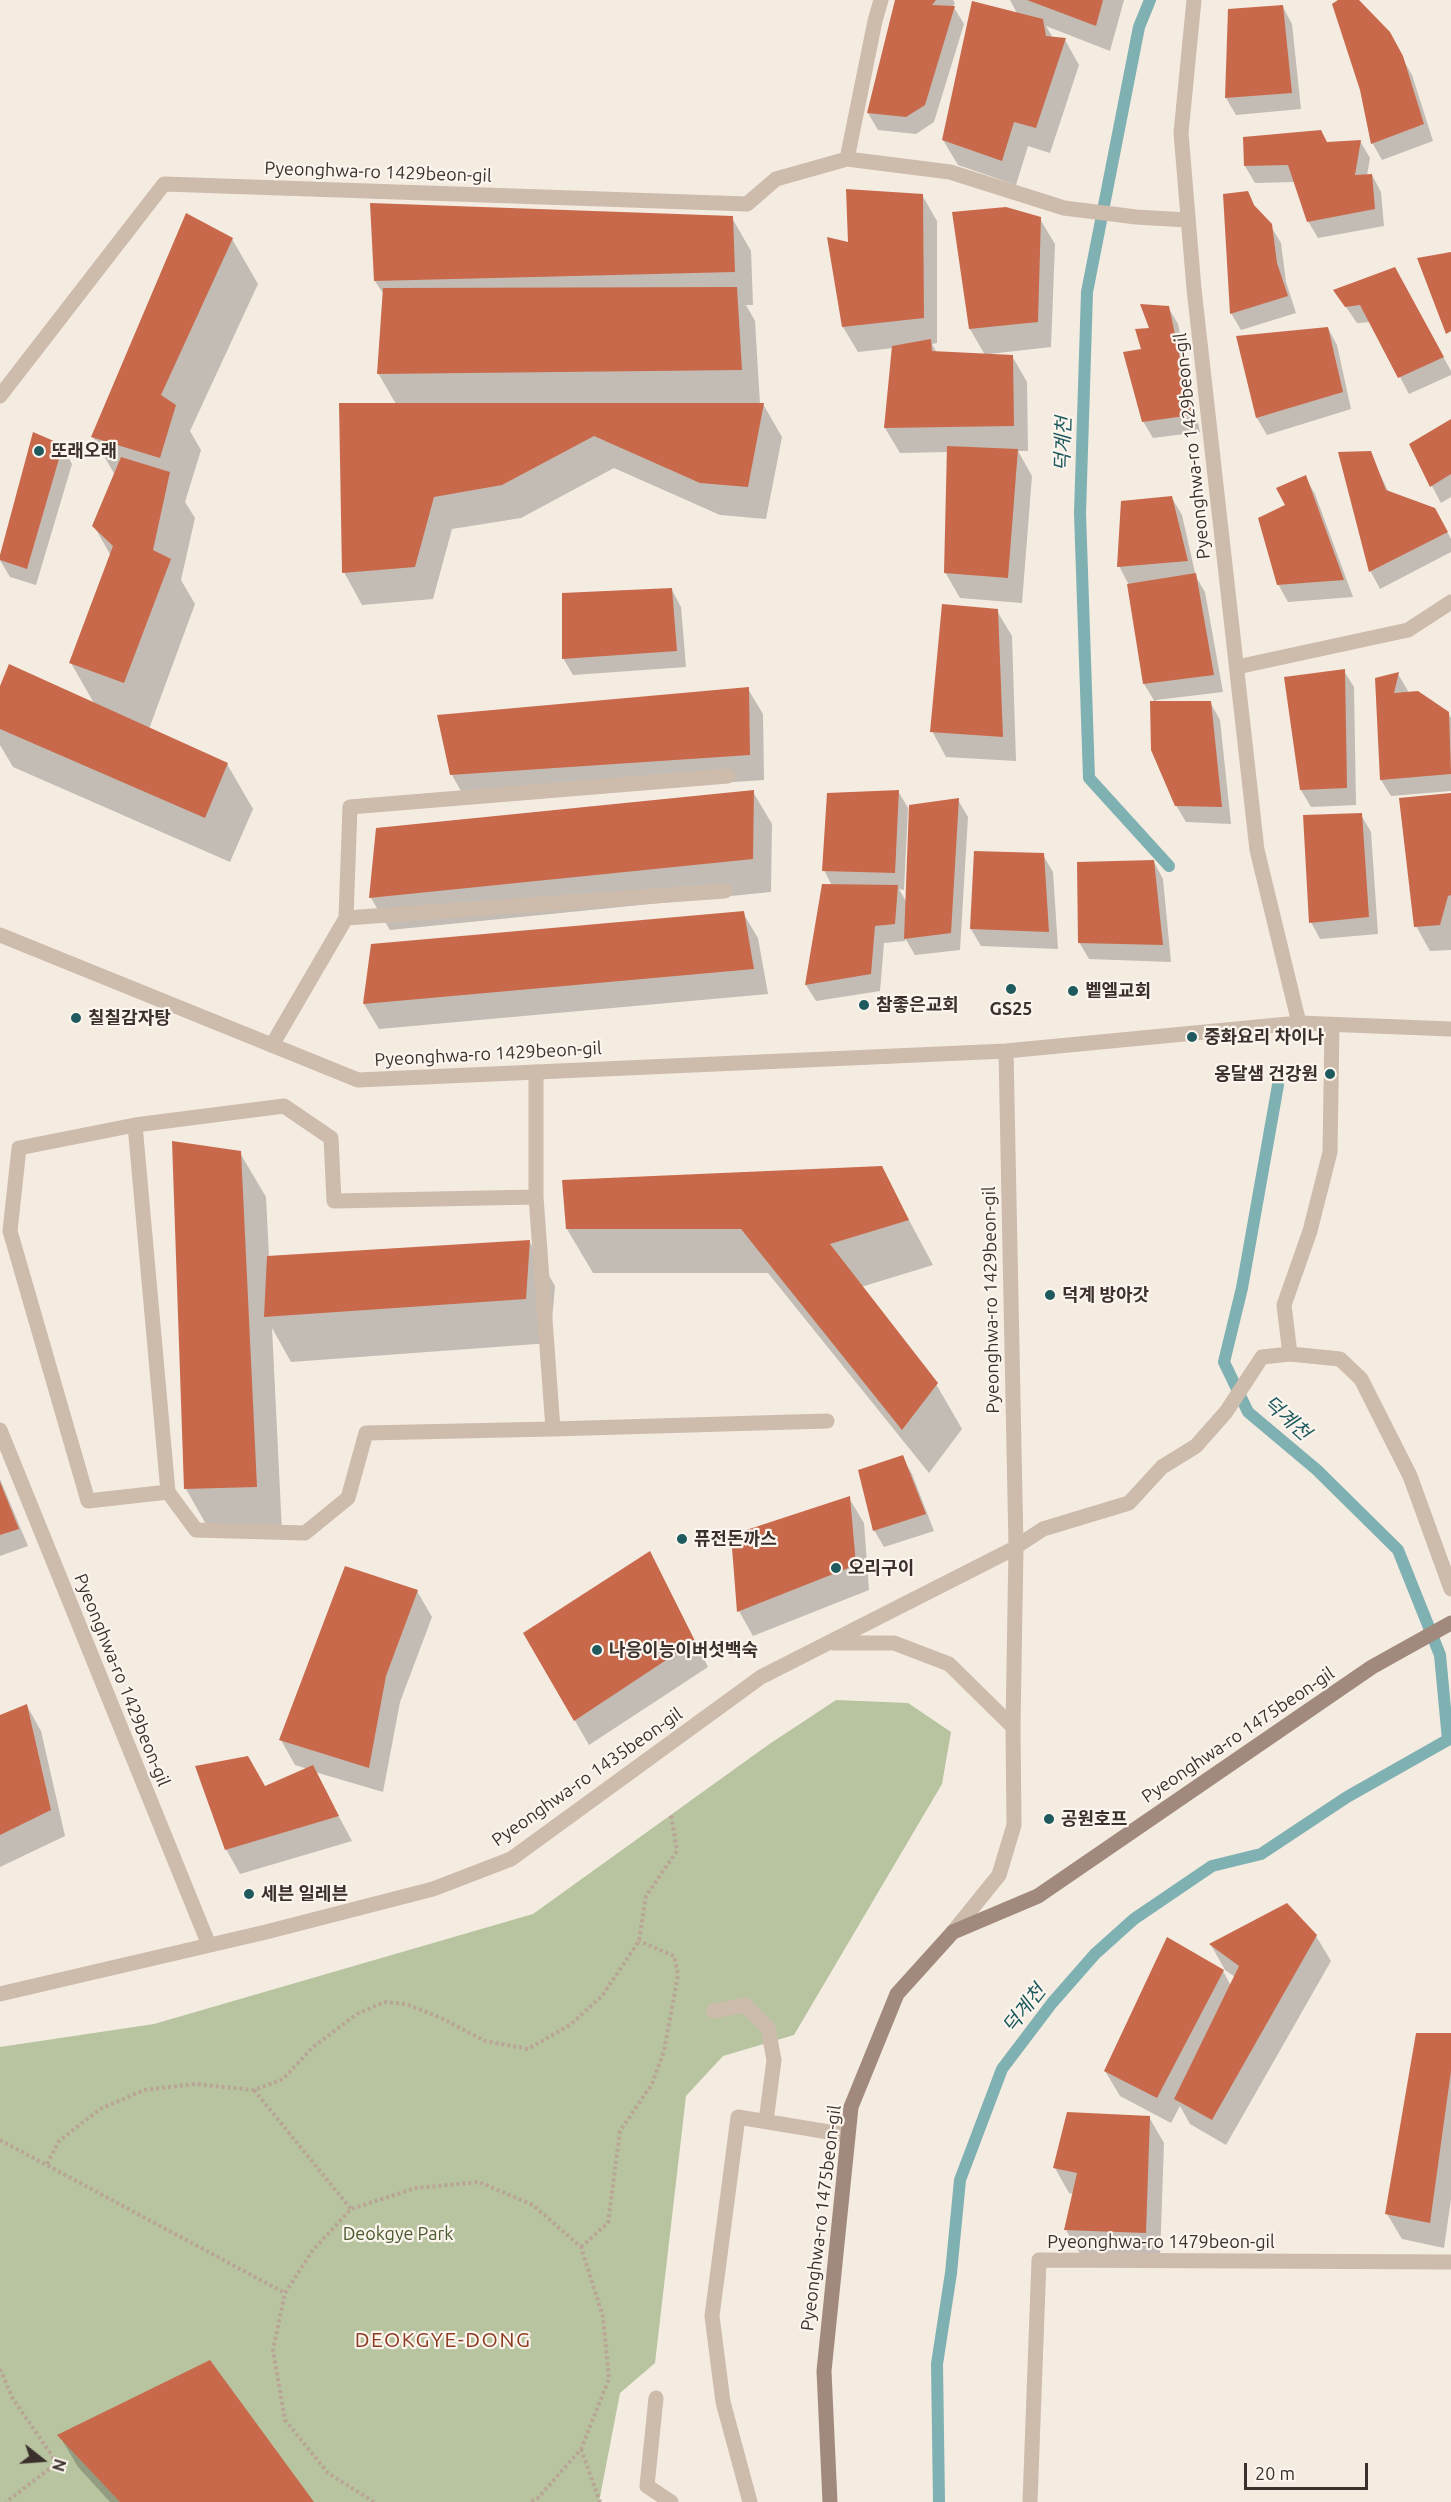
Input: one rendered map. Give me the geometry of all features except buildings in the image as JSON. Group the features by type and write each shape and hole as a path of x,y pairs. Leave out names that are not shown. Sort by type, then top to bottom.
{"street":[{"path":"847,159 881,0"},
{"name":"Pyeonghwa-ro 1429beon-gil","path":"1194,0 1181,133 1188,220 1257,850 1299,1023"},
{"name":"Pyeonghwa-ro 1429beon-gil","path":"0,396 164,184 747,204 776,179 847,159 950,172 1064,208 1136,217 1188,220"},
{"path":"1237,667 1408,630 1451,602"},
{"path":"272,1045 346,918 350,807 728,776"},
{"path":"346,918 725,891"},
{"name":"Pyeonghwa-ro 1429beon-gil","path":"0,935 358,1080 1006,1051 1299,1023 1451,1029"},
{"path":"1290,1354 1284,1305 1310,1231 1330,1152 1332,1025"},
{"name":"Pyeonghwa-ro 1429beon-gil","path":"1006,1051 1016,1547"},
{"path":"536,1072 536,1197 553,1429"},
{"path":"168,1492 88,1501 10,1231 19,1148 135,1125 284,1106 331,1138 334,1201 536,1197"},
{"path":"135,1125 168,1492 196,1530 305,1533 348,1498 366,1433 827,1421"},
{"name":"Pyeonghwa-ro 1435beon-gil","path":"0,1994 209,1945 433,1888 511,1859 761,1677 1016,1547 1043,1529 1129,1503 1162,1467 1196,1446 1226,1412 1262,1357 1290,1354 1340,1359 1361,1379 1410,1476 1451,1588"},
{"name":"Pyeonghwa-ro 1429beon-gil","path":"0,1430 209,1945"},
{"name":"Pyeonghwa-ro 1475beon-gil","path":"830,2502 824,2372 851,2107 897,1994 953,1932 999,1875 1014,1824 1016,1547"},
{"name":"Pyeonghwa-ro 1475beon-gil","path":"953,1932 1038,1896 1372,1667 1451,1623"},
{"name":"Pyeonghwa-ro 1435beon-gil","path":"831,1643 894,1643 948,1664 1013,1726"},
{"path":"714,2011 745,2005 768,2028 774,2060 766,2121"},
{"path":"750,2502 723,2402 712,2316 738,2117 847,2135"},
{"name":"Pyeonghwa-ro 1479beon-gil","path":"1030,2502 1039,2260 1451,2262"},
{"path":"656,2398 647,2486 671,2502"}],"path":[{"path":"47,2164 59,2141 100,2109 144,2090 195,2084 254,2090 283,2079 314,2047 357,2014 384,2002 406,2004 439,2017 485,2041 528,2049 570,2025 602,1996 639,1941 646,1896 677,1851 671,1815"},
{"path":"581,2247 608,2223 620,2131 652,2084 664,2050 678,1975 674,1956 639,1941"},
{"path":"254,2090 351,2209"},
{"path":"0,2140 285,2293"},
{"path":"374,2502 328,2473 285,2420 273,2350 285,2293 313,2250 351,2209 416,2188 479,2182 533,2205 581,2247 603,2317 609,2379 581,2449 537,2499 529,2502"},
{"path":"0,2369 13,2398 57,2463 6,2502"},
{"path":"581,2449 600,2502"}],"green space":[{"name":"Deokgye Park","path":"836,1700 908,1703 951,1732 942,1784 794,2035 723,2056 686,2096 655,2363 620,2393 599,2502 0,2502 0,2047 154,2024 533,1914 768,1745"}],"waterway":[{"name":"덕계천","path":"1150,0 1139,27 1087,292 1080,513 1089,778 1169,866"},
{"name":"덕계천","path":"1278,1085 1242,1288 1224,1362 1248,1412 1317,1470 1398,1550 1440,1655 1448,1740"},
{"name":"덕계천","path":"939,2502 937,2364 951,2273 960,2180 1002,2069 1052,2003 1095,1954 1134,1919 1212,1866 1261,1854 1347,1797 1451,1738"}],"place":[{"name":"또래오래","path":"39,451"},
{"name":"GS25","path":"1011,989"},
{"name":"벹엘교회","path":"1073,991"},
{"name":"참좋은교회","path":"864,1005"},
{"name":"칠칠감자탕","path":"76,1018"},
{"name":"중화요리 차이나","path":"1192,1037"},
{"name":"옹달샘 건강원","path":"1330,1074"},
{"name":"덕계 방아갓","path":"1050,1295"},
{"name":"퓨전돈까스","path":"682,1539"},
{"name":"오리구이","path":"836,1568"},
{"name":"나응이능이버섯백숙","path":"597,1650"},
{"name":"공원호프","path":"1049,1819"},
{"name":"세븐 일레븐","path":"249,1894"}],"district":[{"name":"DEOKGYE-DONG","path":"443,2340"}]}
